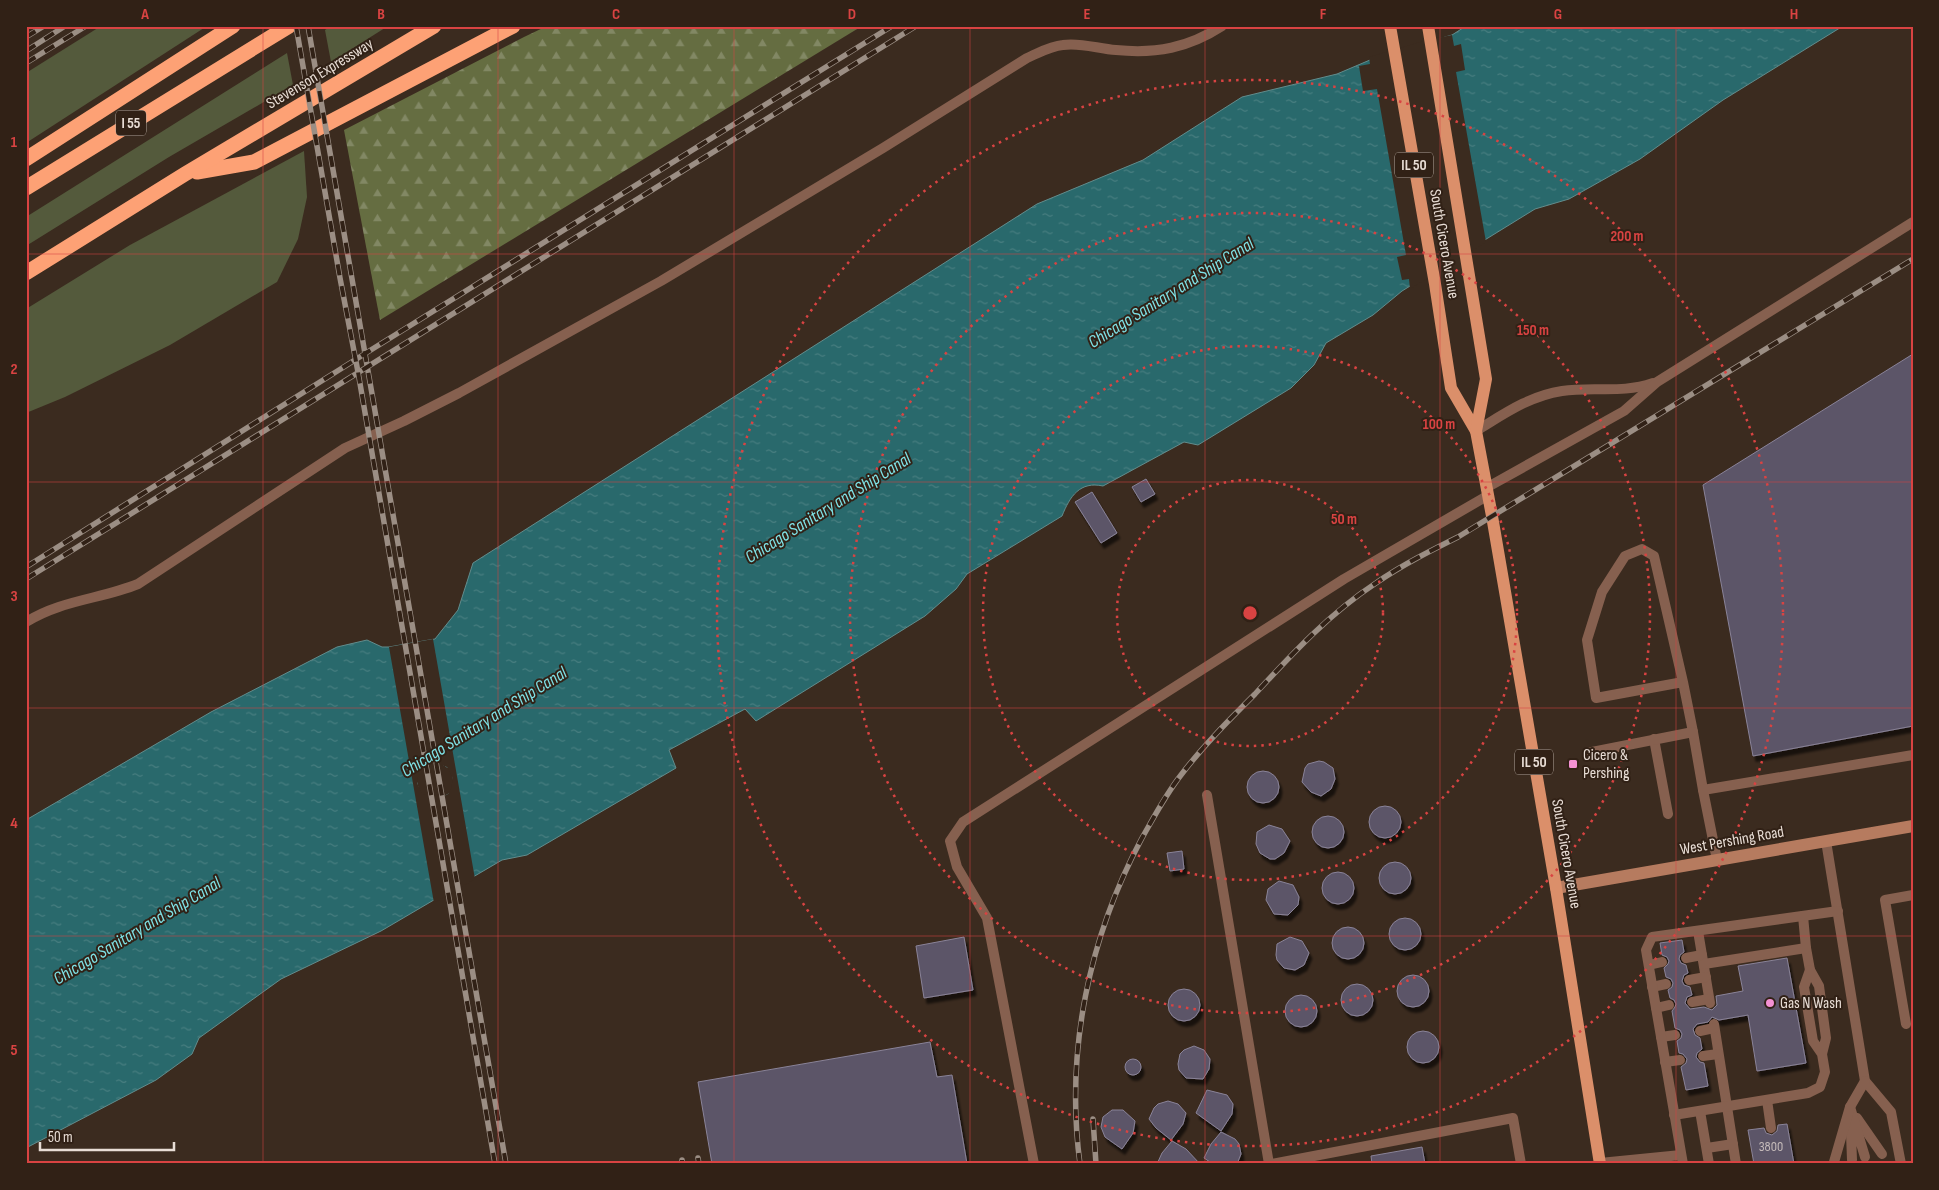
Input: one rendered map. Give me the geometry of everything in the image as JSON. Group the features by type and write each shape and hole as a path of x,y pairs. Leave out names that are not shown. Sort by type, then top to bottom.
{"highway":[{"name":"I 55","path":"26,188 289,26"},
{"name":"Stevenson Expressway","path":"185,174 434,26"},
{"path":"26,274 185,174 254,162 513,26"},
{"path":"26,159 231,27"}],"main road":[{"name":"South Cicero Avenue","path":"1390,26 1435,284 1451,388 1476,432 1556,888 1600,1163"},
{"name":"South Cicero Avenue","path":"1429,33 1471,277 1486,379 1476,432"},
{"name":"West Pershing Road","path":"1556,888 1913,826"}],"lane":[{"path":"26,622 40,613 62,604 117,593 138,584 345,448 404,422 459,393 661,281 883,148 1027,58 1046,49 1064,44 1115,50 1165,50 1189,44 1222,26"},
{"path":"1034,1164 987,918 957,867 950,841 963,822 1344,579 1486,492 1624,411 1657,382 1913,222"},
{"path":"1476,432 1521,403 1539,396 1563,391 1636,389 1657,382"},
{"path":"1682,682 1596,698 1587,640 1602,592 1625,556 1642,549 1654,556 1682,682 1693,732 1718,860"},
{"path":"1587,752 1693,732"},
{"path":"1654,740 1668,814"},
{"path":"1703,790 1913,755"},
{"path":"1207,795 1270,1164 1513,1118 1521,1164"},
{"path":"1826,841 1865,1081 1891,1112 1900,1164"},
{"path":"1906,1024 1885,900 1913,895"},
{"path":"1600,1163 1682,1160 1646,950 1652,937 1838,911"},
{"path":"1674,1116 1808,1093 1820,1087 1825,1072 1822,1054 1826,1038 1819,986 1810,970 1803,916"},
{"path":"1692,1002 1709,1001 1698,931"},
{"path":"1686,958 1703,960 1806,948"},
{"path":"1649,965 1662,962"},
{"path":"1689,980 1706,977"},
{"path":"1652,987 1666,984"},
{"path":"1656,1008 1669,1005"},
{"path":"1700,1031 1714,1026 1736,1164"},
{"path":"1661,1037 1676,1035"},
{"path":"1703,1056 1718,1054"},
{"path":"1665,1062 1680,1060"},
{"path":"1834,1162 1850,1107 1865,1081"},
{"path":"1767,1100 1771,1128"},
{"path":"1850,1107 1882,1154"},
{"path":"1850,1107 1865,1157"},
{"path":"1850,1107 1852,1160"},
{"path":"1700,1111 1710,1164"},
{"path":"1707,1148 1733,1144"}],"green space":[{"path":"101,26 207,26 26,143 26,73"},
{"path":"331,26 388,26 331,62 325,30"},
{"path":"547,26 862,26 380,320 344,130"},
{"path":"287,53 293,85 169,157 26,246 26,217"},
{"path":"304,151 307,197 298,239 277,282 170,345 65,397 26,413 26,309 130,245"}],"water":[{"name":"Chicago Sanitary and Ship Canal","path":"1466,26 1843,26 1723,100 1640,159 1569,199 1535,209 1402,291 1373,315 1326,343 1314,365 1291,388 1198,445 1184,442 1103,486 1095,485 1082,488 1072,496 1062,516 967,574 956,589 925,616 756,721 745,709 669,750 676,768 527,855 502,860 381,931 281,979 199,1038 192,1054 156,1080 26,1148 26,820 211,712 337,647 367,640 382,647 389,647 435,639 458,610 473,563 1037,204 1143,160 1242,97 1337,74 1377,57 1452,35","holes":["436,760 453,771 454,790 438,801 420,795 415,776 429,761"]}],"pier":[{"path":"1452,35 1454,46 1461,44 1465,70 1456,72 1486,242 1410,289 1409,279 1402,280 1397,257 1406,255 1377,89 1363,91 1359,66 1370,64 1369,57 1427,40"},
{"path":"433,639 475,879 434,903 389,647","holes":["436,763 447,767 453,778 448,794 438,799 432,799 422,793 417,783 418,777 425,767"]}],"building":[{"path":"1913,354 1913,726 1753,756 1703,485"},
{"path":"1146,479 1155,494 1141,502 1132,487"},
{"path":"1092,492 1117,533 1101,543 1075,502"},
{"path":"1319,761 1333,768 1335,779 1331,789 1321,796 1311,792 1302,782 1305,768 1308,764"},
{"path":"1263,771 1275,775 1279,787 1275,799 1263,803 1251,799 1247,787 1251,775"},
{"path":"1385,806 1397,810 1401,822 1397,834 1385,838 1373,834 1369,822 1373,810"},
{"path":"1328,816 1340,820 1344,832 1340,844 1328,848 1316,844 1312,832 1316,820"},
{"path":"1269,825 1282,829 1290,841 1284,853 1275,859 1270,859 1260,853 1256,844 1257,832"},
{"path":"1182,851 1184,869 1170,871 1167,853"},
{"path":"1395,862 1407,866 1411,878 1407,890 1395,894 1383,890 1379,878 1383,866"},
{"path":"1338,872 1350,876 1354,888 1350,900 1338,904 1326,900 1322,888 1326,876"},
{"path":"1279,881 1293,885 1299,897 1298,905 1288,915 1274,914 1266,900 1268,889"},
{"path":"1405,918 1417,922 1421,934 1417,946 1405,950 1393,946 1389,934 1393,922"},
{"path":"1348,927 1360,931 1364,943 1360,955 1348,959 1336,955 1332,943 1336,931"},
{"path":"964,937 973,990 924,998 916,946"},
{"path":"1290,937 1302,941 1309,953 1304,965 1295,970 1284,968 1277,960 1276,955 1277,944"},
{"path":"1682,940 1684,952 1680,955 1679,959 1681,963 1686,965 1688,973 1684,975 1682,981 1684,985 1690,987 1692,995 1687,997 1685,1003 1690,1009 1704,1007 1712,1010 1717,1005 1716,996 1743,991 1738,966 1787,958 1806,1063 1757,1071 1748,1015 1719,1020 1712,1017 1708,1022 1697,1024 1693,1029 1695,1035 1700,1038 1702,1049 1697,1053 1696,1057 1700,1062 1704,1063 1708,1086 1686,1090 1681,1067 1686,1063 1687,1059 1683,1054 1679,1053 1677,1041 1681,1038 1682,1034 1680,1030 1675,1028 1672,1011 1676,1004 1670,998 1668,990 1672,987 1673,983 1671,979 1666,977 1664,968 1669,961 1667,957 1662,955 1660,943"},
{"path":"1413,975 1425,979 1429,991 1425,1003 1413,1007 1401,1003 1397,991 1401,979"},
{"path":"1357,984 1369,988 1373,1000 1369,1012 1357,1016 1345,1012 1341,1000 1345,988"},
{"path":"1184,989 1196,993 1200,1005 1196,1017 1184,1021 1172,1017 1168,1005 1172,993"},
{"path":"1301,995 1313,999 1317,1011 1313,1023 1301,1027 1289,1023 1285,1011 1289,999"},
{"path":"1423,1031 1435,1035 1439,1047 1435,1059 1423,1063 1411,1059 1407,1047 1411,1035"},
{"path":"930,1042 937,1077 952,1075 967,1164 712,1164 698,1082"},
{"path":"1194,1046 1204,1050 1210,1059 1209,1069 1203,1079 1186,1078 1179,1070 1180,1054"},
{"path":"1130,1059 1136,1059 1141,1064 1139,1073 1130,1075 1125,1070 1125,1064"},
{"path":"1207,1090 1227,1095 1233,1104 1232,1114 1221,1131 1196,1113"},
{"path":"1168,1101 1178,1104 1186,1113 1183,1124 1171,1140 1156,1128 1149,1119 1158,1104"},
{"path":"1112,1110 1123,1110 1135,1121 1133,1133 1122,1149 1105,1137 1101,1127 1103,1117"},
{"path":"1787,1124 1794,1164 1754,1164 1748,1130 1764,1128 1766,1133 1772,1135 1777,1131 1778,1125"},
{"path":"1221,1132 1235,1139 1239,1144 1241,1154 1237,1164 1213,1164 1204,1158 1211,1144"},
{"path":"1172,1141 1186,1149 1200,1164 1157,1164 1162,1153"},
{"path":"1422,1147 1425,1164 1372,1164 1371,1156"}],"railway":[{"path":"26,37 44,26"},
{"path":"26,51 65,26"},
{"path":"26,63 86,26"},
{"path":"296,26 495,1164"},
{"path":"308,26 506,1164"},
{"path":"26,567 892,26"},
{"path":"26,579 916,26"},
{"path":"1080,1164 1076,1122 1076,1079 1079,1037 1095,955 1108,915 1142,838 1176,782 1216,733 1312,635 1343,607 1376,583 1406,564 1458,537 1913,259"},
{"path":"1093,1119 1096,1164"},
{"path":"698,1158 699,1164"}],"place":[{"name":"Cicero & Pershing","path":"1573,764"},
{"name":"Gas N Wash","path":"1770,1003"}]}
